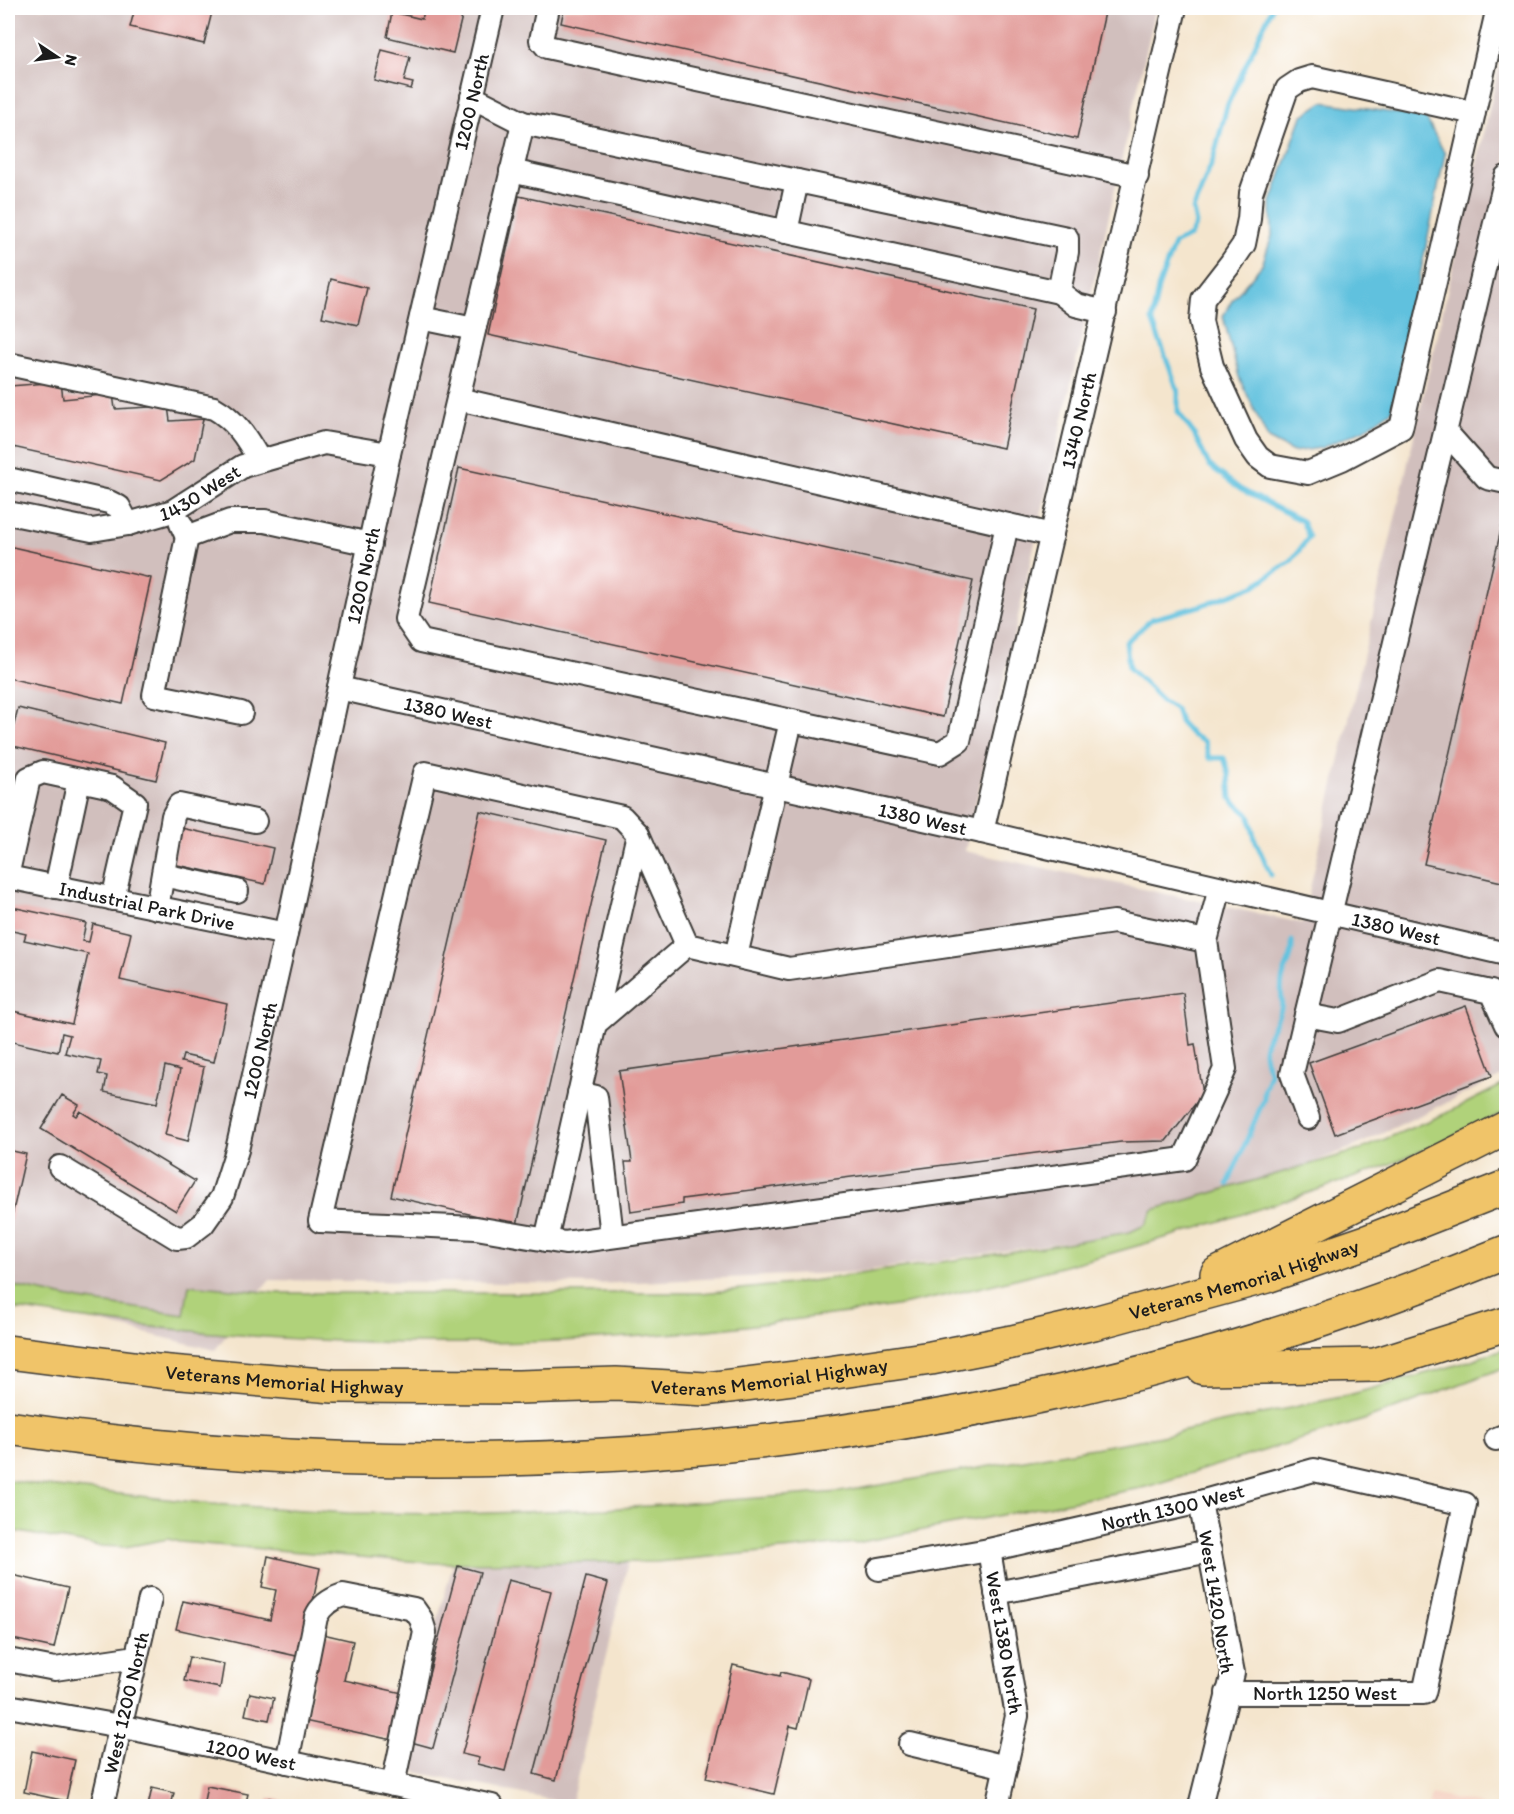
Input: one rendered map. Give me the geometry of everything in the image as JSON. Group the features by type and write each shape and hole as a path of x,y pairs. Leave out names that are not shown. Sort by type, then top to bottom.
{"highway":[{"path":"1149,1309 1506,1128"},
{"name":"Veterans Memorial Highway","path":"8,1352 158,1371 333,1386 508,1387 616,1384 706,1389 931,1358 1012,1342 1149,1309 1267,1276 1369,1241 1506,1187"},
{"path":"8,1428 164,1447 302,1458 438,1461 568,1458 718,1447 889,1426 1032,1398 1156,1368 1337,1314 1506,1252"},
{"path":"1156,1368 1376,1365 1506,1324"}],"street":[{"name":"1200 North","path":"60,1167 177,1238 186,1237 203,1224 222,1197 238,1143 286,934 389,454 492,8"},
{"path":"548,8 541,39 546,47 1137,176"},
{"name":"1340 North","path":"982,832 1137,176 1174,8"},
{"path":"1474,113 1312,77 1299,81 1287,89 1251,193 1244,244 1203,299 1201,321 1212,366 1246,440 1258,457 1270,466 1308,473 1342,459 1401,428 1474,113 1496,16 1501,8"},
{"path":"472,97 523,123 1066,238 1067,252 1059,292"},
{"path":"523,123 406,619 421,641 940,753 959,741 1007,525"},
{"path":"511,171 1059,292 1076,305 1105,312"},
{"path":"1308,1118 1292,1074 1506,177"},
{"path":"786,232 798,181"},
{"path":"421,318 474,329"},
{"path":"8,364 214,408 230,417 260,461"},
{"path":"458,399 1052,535"},
{"path":"1446,432 1487,478 1506,482"},
{"name":"1430 West","path":"8,513 92,530 128,524 174,511 243,466 324,443 389,454"},
{"path":"8,479 109,502 119,507 128,524"},
{"path":"174,511 187,537 154,695 241,713"},
{"path":"187,537 230,521 265,521 370,544"},
{"name":"1380 West","path":"339,688 982,832 1506,954"},
{"path":"736,956 791,721"},
{"path":"8,872 28,778 44,772 112,787 135,803 112,899"},
{"path":"687,945 638,834 622,817 426,773 320,1221 476,1228 565,1243 1184,1159 1225,1069 1206,941 1220,888"},
{"path":"56,887 79,780"},
{"path":"157,908 173,816 179,805 255,821"},
{"path":"546,1240 638,834"},
{"path":"163,874 237,891"},
{"name":"Industrial Park Drive","path":"8,877 286,934"},
{"path":"687,945 789,969 1114,922 1206,941"},
{"path":"595,1024 687,945"},
{"path":"1306,1015 1338,1021 1440,981 1491,992 1506,1025"},
{"path":"579,1093 596,1097 612,1236"},
{"name":"North 1300 West","path":"879,1569 989,1550 1200,1502 1314,1470 1465,1504 1424,1693"},
{"name":"West 1420 North","path":"1200,1502 1233,1672 1200,1806"},
{"name":"West 1380 North","path":"989,1550 1017,1716 997,1806"},
{"path":"996,1593 1210,1551"},
{"path":"287,1762 315,1617 319,1610 333,1599 343,1595 414,1609 421,1619 425,1632 393,1785"},
{"name":"West 1200 North","path":"102,1806 150,1599"},
{"path":"8,1660 55,1670 136,1657"},
{"name":"North 1250 West","path":"1227,1693 1424,1693"},
{"name":"1200 West","path":"8,1706 120,1726 492,1806"},
{"path":"910,1744 1006,1767"}],"shaded area":[{"path":"8,8 1156,8 965,851 1302,923 1506,36 1506,1074 1358,1145 1128,1233 856,1272 596,1284 269,1280 215,1350 8,1300"},
{"path":"628,1562 571,1804 397,1768 453,1564"},
{"path":"1315,1792 1377,1806 1311,1806"},
{"path":"1431,1794 1486,1806 1428,1806"}],"green space":[{"path":"1506,1083 1506,1111 1380,1168 1227,1219 1075,1264 879,1309 700,1331 602,1339 502,1343 403,1343 205,1332 106,1322 8,1308 8,1285 80,1300 184,1315 189,1285 276,1293 701,1293 791,1284 1043,1247 1130,1232 1145,1225 1153,1210 1359,1150 1449,1112"},
{"path":"1506,1348 1506,1367 1367,1419 1146,1487 856,1543 657,1562 433,1563 179,1542 168,1539 125,1547 98,1546 8,1530 8,1480 212,1504 348,1513 461,1514 606,1509 840,1492 1157,1437 1345,1396 1463,1363"}],"water":[{"path":"1323,102 1426,118 1445,154 1392,410 1365,429 1321,448 1293,452 1268,439 1239,377 1223,316 1233,299 1262,265 1272,236 1271,202 1302,116"}],"building":[{"path":"135,8 213,8 204,44 130,27"},
{"path":"425,8 464,8 453,53 387,37 392,12 422,19"},
{"path":"564,8 1106,8 1077,139 561,23"},
{"path":"382,50 410,57 404,81 413,83 411,89 374,80"},
{"path":"519,196 1033,309 1003,448 488,335"},
{"path":"331,279 367,288 358,325 322,317"},
{"path":"8,378 10,386 61,382 63,399 113,394 115,409 168,406 170,421 203,419 195,459 161,480 8,446"},
{"path":"459,468 973,581 943,717 429,603"},
{"path":"1506,508 1506,883 1424,864"},
{"path":"8,546 151,578 123,704 8,678"},
{"path":"18,708 165,743 156,780 9,745"},
{"path":"480,811 606,840 517,1225 391,1196"},
{"path":"181,828 273,848 265,884 173,864"},
{"path":"12,907 86,923 82,941 89,942 93,924 131,933 120,980 227,1004 214,1062 183,1055 181,1062 204,1067 188,1141 165,1135 180,1070 165,1066 157,1103 104,1092 107,1076 98,1074 101,1061 65,1053 70,1035 62,1033 58,1052 8,1041 8,1010 72,1024 88,954 24,940 26,934 8,930"},
{"path":"1183,993 1190,1045 1195,1044 1203,1094 1166,1141 1121,1142 682,1199 682,1204 631,1212 625,1162 632,1162 619,1071"},
{"path":"1466,1006 1492,1076 1335,1134 1309,1063"},
{"path":"62,1095 79,1105 73,1114 76,1116 80,1111 195,1181 176,1211 41,1129"},
{"path":"8,1150 26,1154 8,1233"},
{"path":"268,1556 320,1568 301,1657 176,1629 183,1601 270,1620 276,1590 262,1587"},
{"path":"458,1566 480,1572 433,1748 411,1742"},
{"path":"8,1574 68,1588 54,1648 8,1638"},
{"path":"586,1577 608,1583 556,1780 534,1774"},
{"path":"508,1580 551,1591 505,1771 477,1764 479,1758 462,1754"},
{"path":"323,1634 353,1641 344,1680 407,1694 397,1741 304,1721"},
{"path":"189,1657 224,1664 220,1688 184,1681"},
{"path":"733,1665 780,1676 781,1672 809,1679 798,1728 790,1726 774,1794 706,1778"},
{"path":"250,1693 274,1698 269,1720 245,1715"},
{"path":"32,1751 75,1760 66,1801 24,1792"},
{"path":"207,1786 248,1794 245,1806 203,1806"},
{"path":"152,1788 174,1793 171,1806 148,1806"},
{"path":"269,1798 302,1806 267,1806"}],"waterway":[{"path":"1271,875 1255,840 1249,815 1231,799 1229,774 1224,758 1209,758 1205,742 1192,735 1180,722 1176,709 1162,700 1129,668 1126,642 1152,619 1200,606 1254,586 1292,560 1309,537 1302,521 1240,489 1209,465 1194,434 1178,412 1178,391 1152,320 1158,288 1174,244 1190,236 1196,224 1193,210 1213,160 1227,106 1272,8"},
{"path":"1228,1184 1264,1099 1270,1073 1264,1053 1266,1040 1281,1009 1282,981 1290,958 1292,941"}]}
